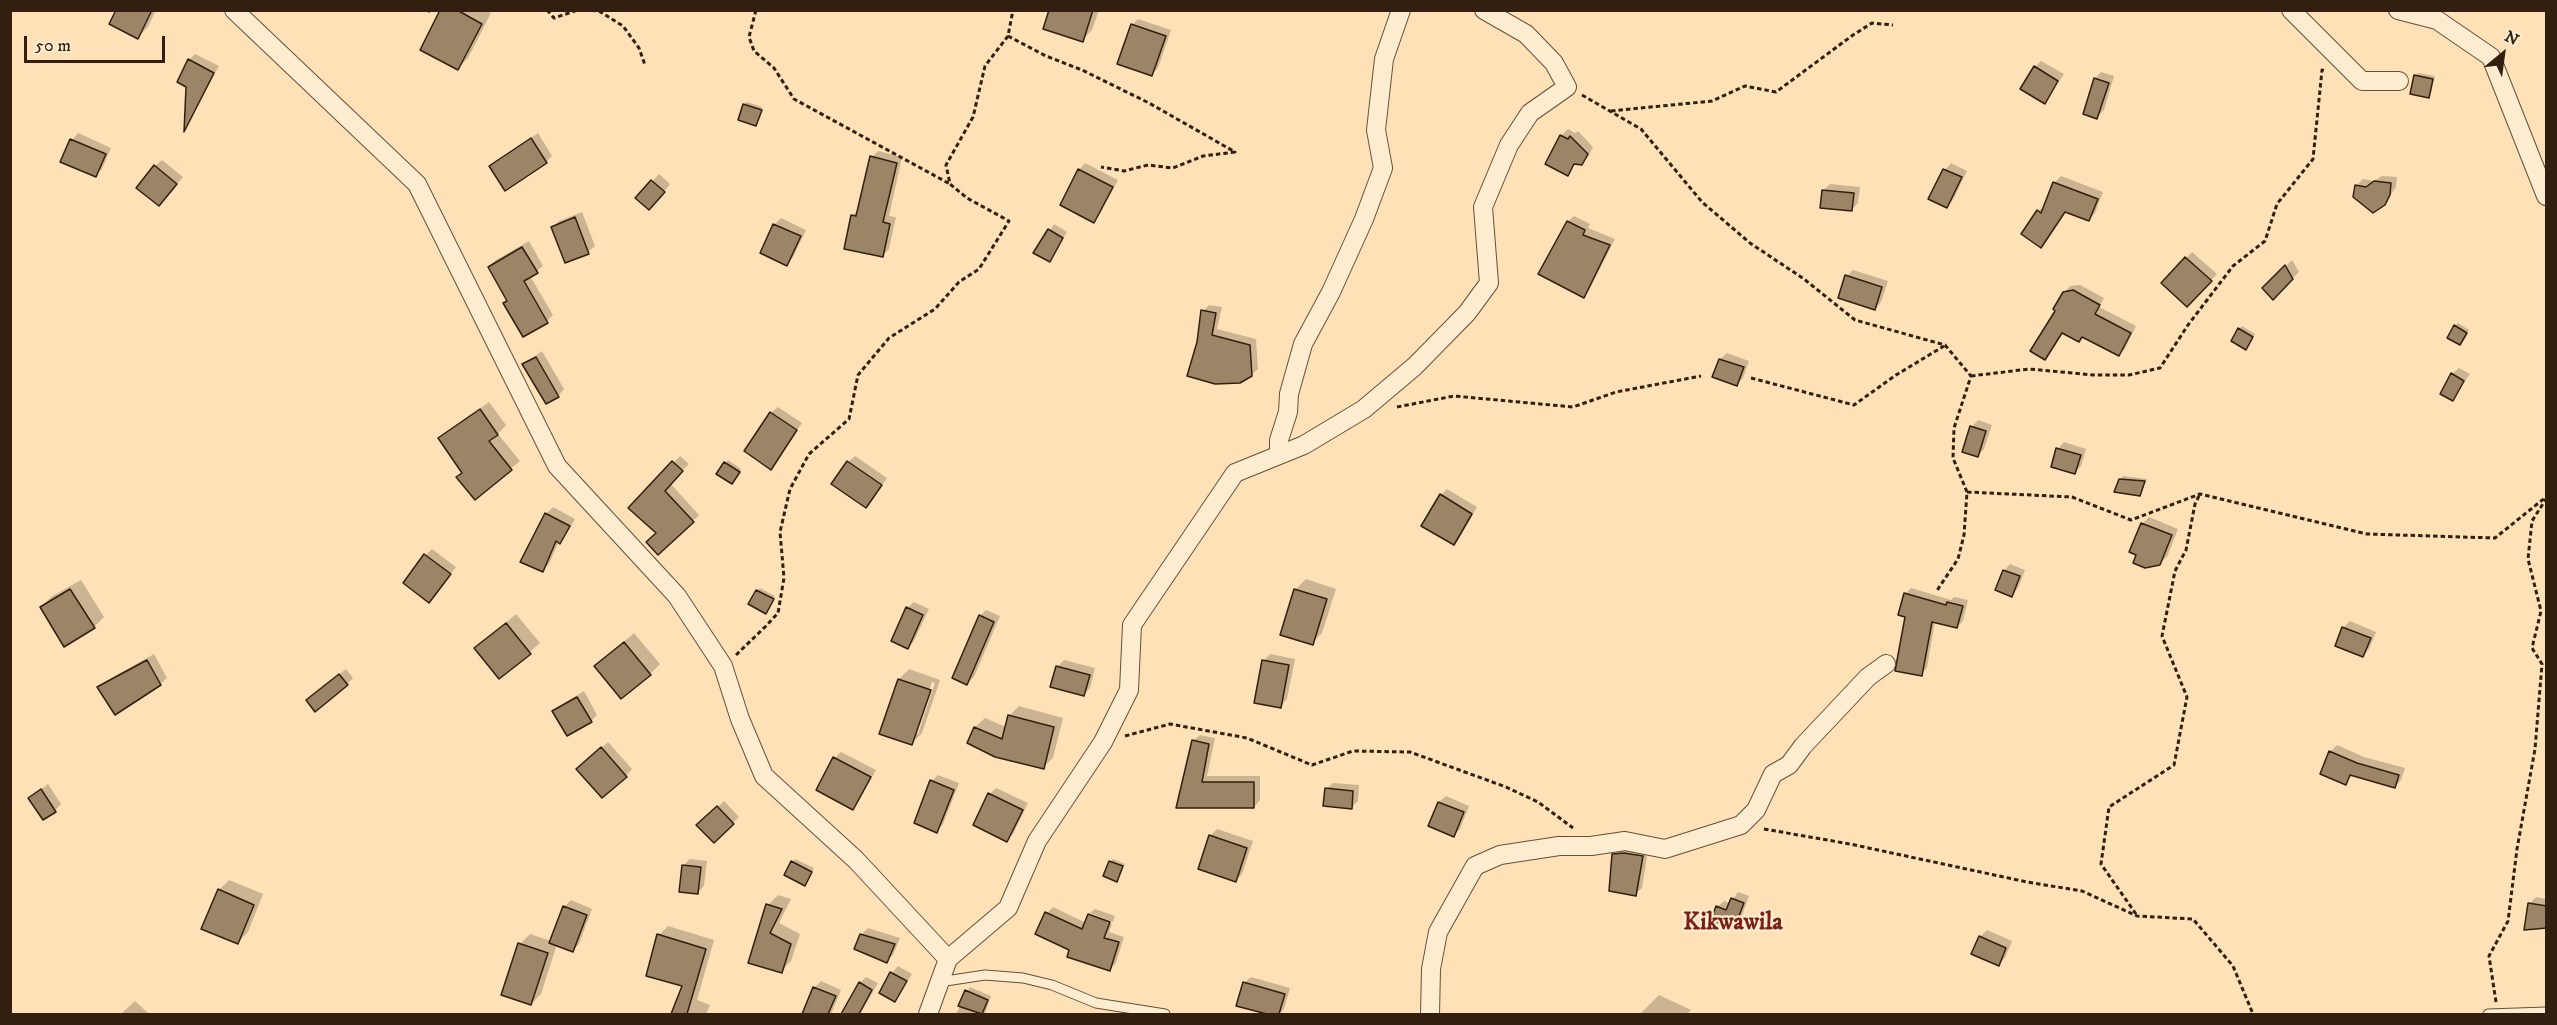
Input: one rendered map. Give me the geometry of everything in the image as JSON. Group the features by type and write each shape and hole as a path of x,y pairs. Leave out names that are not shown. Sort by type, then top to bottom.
{"street":[{"path":"234,10 417,184 557,466 677,596 723,666 740,719 764,776 856,860 948,959"},
{"path":"1279,455 1279,440 1303,344 1331,292 1364,219 1383,168 1376,130 1384,59 1401,10"},
{"path":"928,1014 948,959 1008,908 1037,841 1103,742 1128,690 1132,625 1235,473 1304,445 1364,409 1422,358 1467,313 1489,284 1483,207 1509,145 1530,114 1567,87 1554,63 1526,34 1484,10"},
{"path":"2291,10 2362,81 2399,81"},
{"path":"2398,10 2437,20 2491,57 2547,196"},
{"path":"1430,1014 1431,969 1438,932 1475,866 1500,855 1558,846 1591,846 1625,841 1665,849 1741,825 1756,810 1773,774 1789,765 1803,746 1868,677 1886,664"}],"lane":[{"path":"939,982 985,975 1023,978 1052,985 1096,1003 1165,1014"},
{"path":"2493,1013 2547,1012"}],"path":[{"path":"547,10 554,18 578,10"},
{"path":"584,10 599,11 623,26 639,48 645,65"},
{"path":"723,666 778,613 784,578 780,532 790,489 809,454 849,419 858,375 889,338 935,309 959,282 979,269 1009,221 967,198 950,184 896,153 794,99 774,68 754,51 749,37 756,10"},
{"path":"950,184 946,165 973,117 985,66 1008,36 1013,10"},
{"path":"1609,111 1712,101 1745,87 1776,92 1872,23 1893,25"},
{"path":"1008,36 1149,103 1235,152 1203,156 1173,168 1148,165 1124,171 1101,167"},
{"path":"1971,376 2029,369 2094,375 2129,375 2160,368 2188,325 2233,267 2265,241 2277,204 2313,159 2322,70 2332,73"},
{"path":"1567,87 1641,129 1710,209 1750,243 1804,279 1855,320 1945,345 1971,376"},
{"path":"1751,378 1854,405 1896,375 1945,345"},
{"path":"1364,409 1386,408 1454,396 1573,407 1617,392 1701,376"},
{"path":"1936,592 1958,559 1964,535 1967,492 1953,458 1954,428 1971,376"},
{"path":"1967,492 2072,497 2131,520 2200,494 2367,534 2495,538 2547,498"},
{"path":"2137,916 2101,864 2109,807 2174,765 2187,697 2162,636 2175,571 2186,550 2195,504 2200,494"},
{"path":"2493,1013 2488,956 2508,921 2517,849 2535,749 2542,664 2532,648 2541,612 2528,559 2532,521 2547,498"},
{"path":"1103,742 1170,724 1247,738 1312,765 1353,751 1410,752 1527,797 1573,828"},
{"path":"1741,825 1850,844 2027,882 2082,891 2137,916 2193,919 2233,966 2253,1014"}],"building":[{"path":"116,10 152,10 138,39 109,24"},
{"path":"440,10 457,10 482,24 458,70 420,50"},
{"path":"1049,10 1093,10 1083,42 1043,29"},
{"path":"1131,24 1166,36 1152,76 1117,64"},
{"path":"188,59 214,73 184,132 186,87 177,82"},
{"path":"2034,66 2058,81 2045,104 2020,89"},
{"path":"2414,75 2433,79 2429,98 2410,94"},
{"path":"2094,78 2109,83 2097,119 2083,114"},
{"path":"743,104 762,110 756,126 738,120"},
{"path":"1560,135 1568,139 1570,136 1588,154 1582,165 1574,164 1568,176 1545,164"},
{"path":"531,138 547,163 505,191 489,166"},
{"path":"70,139 106,154 96,177 60,162"},
{"path":"870,156 897,163 883,222 890,224 883,257 844,249 851,215 856,216"},
{"path":"154,165 177,184 159,206 136,188"},
{"path":"1078,169 1113,187 1094,223 1060,205"},
{"path":"1943,169 1962,177 1947,208 1928,199"},
{"path":"651,180 665,192 649,210 635,198"},
{"path":"2374,181 2391,183 2390,195 2385,205 2373,213 2353,197 2355,185 2366,187"},
{"path":"2053,182 2098,199 2089,221 2065,212 2041,248 2021,234 2037,210 2041,213"},
{"path":"1822,190 1854,193 1852,211 1820,208"},
{"path":"575,217 589,254 565,263 551,227"},
{"path":"1567,221 1585,230 1583,235 1610,245 1584,298 1538,274"},
{"path":"773,224 801,236 787,266 760,253"},
{"path":"1048,229 1063,238 1050,262 1033,253"},
{"path":"522,247 538,273 524,281 548,323 523,337 503,303 507,301 488,267"},
{"path":"2185,257 2212,281 2187,307 2161,283"},
{"path":"2285,265 2293,279 2273,300 2262,288"},
{"path":"1845,275 1882,287 1875,310 1838,298"},
{"path":"2073,290 2100,305 2095,314 2131,333 2119,356 2082,337 2079,342 2062,333 2045,360 2030,351 2055,311 2053,309 2063,292"},
{"path":"1201,310 1216,313 1212,335 1250,345 1252,376 1240,383 1215,384 1187,376 1197,342"},
{"path":"2454,325 2467,333 2460,345 2447,338"},
{"path":"2238,328 2253,337 2246,350 2231,341"},
{"path":"536,357 559,397 546,404 522,364"},
{"path":"1719,359 1744,367 1737,386 1712,377"},
{"path":"2451,373 2464,381 2453,401 2440,394"},
{"path":"480,409 498,435 489,441 512,470 475,500 456,477 462,473 438,438"},
{"path":"770,412 797,430 771,470 744,451"},
{"path":"1970,426 1986,431 1978,457 1962,452"},
{"path":"2056,448 2081,455 2075,474 2051,467"},
{"path":"672,461 683,471 665,491 694,522 658,555 646,542 656,533 628,508"},
{"path":"847,461 882,485 866,508 831,484"},
{"path":"724,462 740,472 732,484 716,474"},
{"path":"2119,479 2145,481 2140,496 2114,492"},
{"path":"1440,494 1472,514 1454,545 1421,526"},
{"path":"545,513 570,526 560,544 556,541 543,572 520,562"},
{"path":"2141,523 2172,535 2160,565 2145,568 2133,563 2136,555 2129,552"},
{"path":"424,554 451,574 429,603 403,583"},
{"path":"2003,570 2020,576 2012,597 1995,590"},
{"path":"70,589 95,628 64,647 40,607"},
{"path":"1294,589 1327,599 1313,645 1280,635"},
{"path":"756,590 774,599 766,614 748,604"},
{"path":"1904,593 1946,605 1947,602 1963,606 1957,628 1932,622 1922,676 1895,671 1905,617 1898,615"},
{"path":"906,607 923,615 908,649 891,641"},
{"path":"979,615 994,622 967,685 952,678"},
{"path":"506,623 531,654 499,679 474,648"},
{"path":"2342,627 2371,638 2363,657 2335,646"},
{"path":"624,642 651,675 621,699 594,666"},
{"path":"147,660 161,685 115,715 97,687"},
{"path":"1262,660 1289,665 1281,708 1254,703"},
{"path":"1056,666 1090,675 1084,696 1050,687"},
{"path":"339,674 348,685 315,712 306,700"},
{"path":"898,679 931,690 912,745 879,734"},
{"path":"577,697 592,722 567,736 552,711"},
{"path":"1008,715 1054,727 1044,769 995,757 967,743 974,727 1002,739"},
{"path":"1192,740 1209,744 1202,782 1254,782 1254,808 1176,808"},
{"path":"601,747 627,777 602,798 576,769"},
{"path":"2329,751 2357,763 2399,775 2395,788 2350,775 2346,785 2320,774"},
{"path":"833,757 871,777 853,810 816,790"},
{"path":"930,780 954,790 937,833 914,823"},
{"path":"1325,788 1353,791 1352,809 1323,806"},
{"path":"41,789 56,812 43,820 28,798"},
{"path":"988,793 1023,810 1007,842 973,825"},
{"path":"1438,802 1464,812 1454,837 1428,826"},
{"path":"717,806 734,824 714,843 696,825"},
{"path":"1209,835 1247,848 1236,882 1198,869"},
{"path":"1612,854 1643,856 1636,896 1609,891"},
{"path":"791,861 812,872 805,886 784,875"},
{"path":"1109,861 1123,866 1117,882 1103,876"},
{"path":"682,865 701,867 698,894 679,892"},
{"path":"218,889 254,905 238,944 201,929"},
{"path":"1731,898 1744,903 1734,929 1711,920 1716,906 1726,910"},
{"path":"2528,903 2547,906 2547,928 2524,930"},
{"path":"766,904 782,909 770,933 791,944 782,973 748,963"},
{"path":"563,906 587,915 573,952 549,943"},
{"path":"1045,912 1082,929 1088,914 1110,922 1104,938 1119,942 1110,971 1067,957 1069,950 1035,934"},
{"path":"657,934 706,949 687,1014 671,1014 682,986 646,976"},
{"path":"860,934 895,944 887,963 854,949"},
{"path":"1979,936 2006,948 1999,966 1971,954"},
{"path":"518,943 548,953 531,1005 501,995"},
{"path":"890,972 907,981 895,1002 879,993"},
{"path":"859,982 872,990 859,1014 841,1014"},
{"path":"1243,982 1285,994 1279,1014 1267,1014 1236,1006"},
{"path":"813,987 836,996 828,1014 802,1014"},
{"path":"965,990 988,1000 982,1014 958,1006"}],"district":[{"name":"Kikwawila","path":"1733,924"}]}
